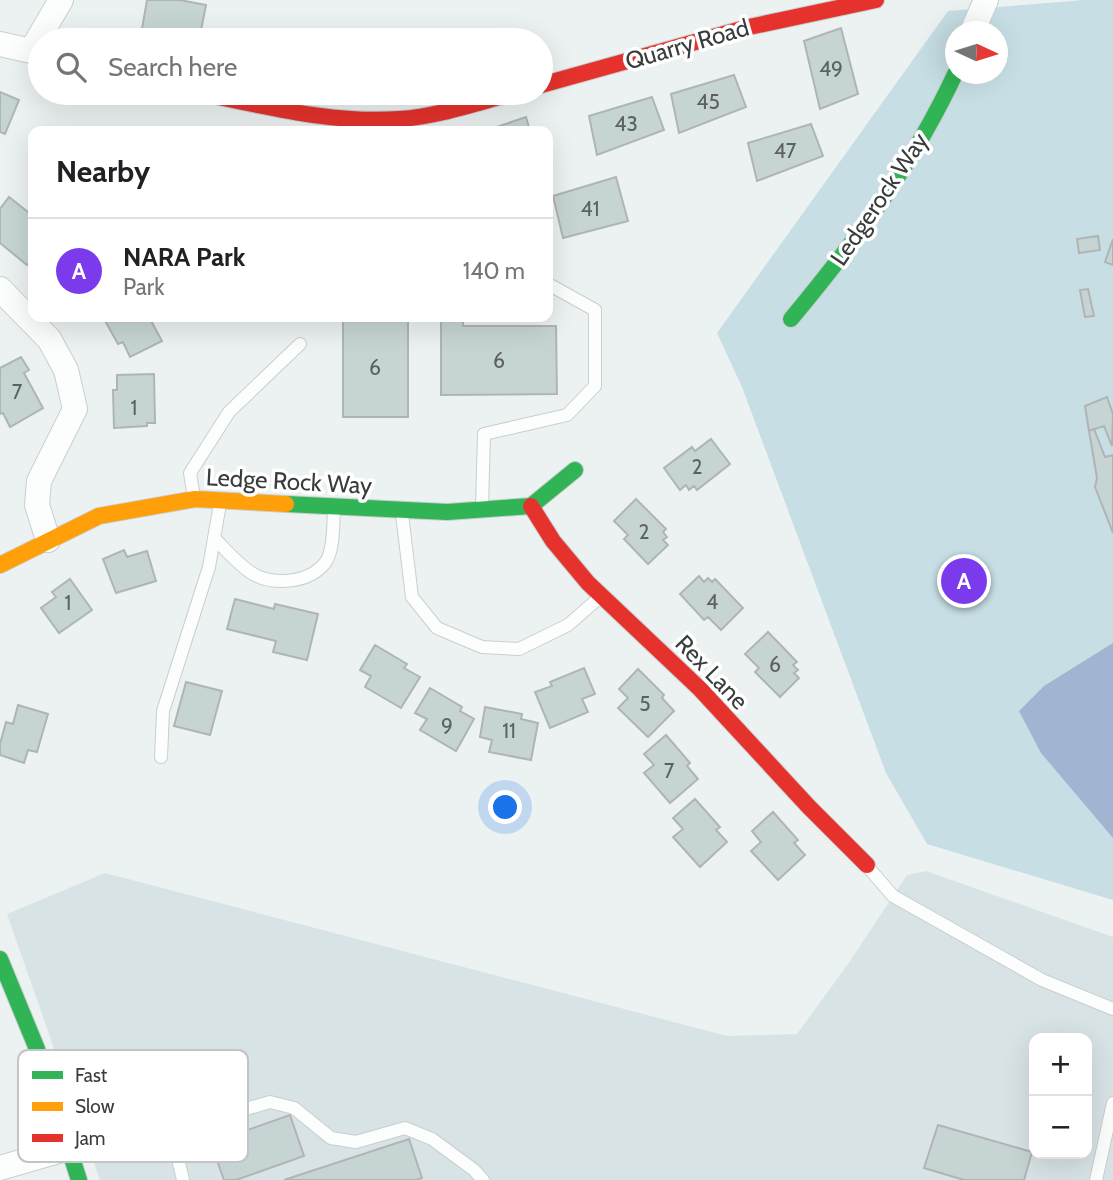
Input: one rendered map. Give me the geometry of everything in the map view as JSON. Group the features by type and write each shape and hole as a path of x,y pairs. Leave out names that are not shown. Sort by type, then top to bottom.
{"street":[{"path":"48,28 61,0"},
{"name":"Quarry Road","path":"553,82 717,34 817,9 876,0"},
{"path":"977,21 986,0"},
{"path":"0,44 28,50"},
{"name":"Ledgerock Way","path":"791,320 870,219 916,152 950,84"},
{"path":"271,105 348,118 398,119 469,105"},
{"path":"0,289 28,318"},
{"path":"32,322 49,339 66,370 75,409 39,481 37,505 48,540"},
{"path":"531,506 575,470"},
{"name":"Ledge Rock Way","path":"0,565 99,516 195,499 447,512 531,506"},
{"name":"Rex Lane","path":"531,506 553,541 601,596 700,688 809,807 867,865"},
{"path":"0,959 37,1050"},
{"path":"0,1168 21,1162"},
{"path":"73,1162 79,1180"}],"lane":[{"path":"482,511 484,435 567,415 595,386 594,310 553,287"},
{"path":"195,499 190,473 229,412 300,344"},
{"path":"161,757 163,711 209,567 221,500"},
{"path":"214,538 249,571 261,577 280,581 302,579 326,562 331,545 335,506"},
{"path":"401,510 412,597 437,628 482,647 519,649 568,625 601,596"},
{"path":"867,865 893,896 1042,980 1113,1009"},
{"path":"248,1108 270,1102 294,1108 331,1138 356,1142 405,1128 432,1139 484,1180"},
{"path":"1096,1180 1113,1102"},
{"path":"179,1162 183,1180"}],"shaded area":[{"path":"1113,0 1113,900 927,844 886,773 742,387 717,333 948,11"},
{"path":"926,871 1113,937 1113,1180 100,1180 94,1162 248,1162 248,1050 55,1050 7,914 105,873 727,1036 797,1034 848,964 907,875"}],"water":[{"path":"1113,643 1113,838 1041,753 1019,711 1044,686"}],"building":[{"path":"147,0 180,0 206,5 201,28 142,28"},
{"path":"841,28 858,94 820,109 804,41"},
{"path":"734,75 746,107 679,133 671,94"},
{"path":"0,92 19,100 5,134 0,132"},
{"path":"652,97 664,130 597,155 589,116"},
{"path":"526,117 529,126 500,126"},
{"path":"811,124 823,156 757,181 748,143"},
{"path":"616,177 628,221 563,238 553,196"},
{"path":"9,197 28,212 27,265 0,243 0,209"},
{"path":"1098,236 1100,250 1079,253 1077,239"},
{"path":"1113,239 1113,265 1105,262"},
{"path":"1088,289 1094,316 1085,317 1080,290"},
{"path":"106,322 152,322 162,341 130,357 123,342 118,344"},
{"path":"343,322 408,322 408,417 343,417"},
{"path":"441,322 463,322 463,326 556,326 557,394 441,395"},
{"path":"21,357 29,370 24,373 43,408 10,427 3,413 0,414 0,368"},
{"path":"154,374 155,423 114,428 113,390 117,390 117,375"},
{"path":"1107,397 1113,414 1112,446 1104,426 1089,431 1085,406"},
{"path":"1094,429 1105,457 1113,455 1113,533 1095,487 1097,478 1089,431"},
{"path":"711,439 730,464 697,490 694,486 689,490 686,485 680,490 664,468 692,447 695,451"},
{"path":"636,499 666,529 663,532 667,537 663,540 668,545 648,564 624,539 628,535 614,521"},
{"path":"124,550 127,557 147,551 156,581 116,593 103,559"},
{"path":"699,576 704,582 708,578 712,582 715,579 743,608 721,630 708,617 704,620 680,594"},
{"path":"70,579 92,610 59,633 41,608 56,597 52,592"},
{"path":"235,599 274,609 275,604 318,614 307,660 273,652 276,641 227,629"},
{"path":"768,632 797,662 793,665 798,670 794,673 799,678 780,697 755,672 759,668 745,654"},
{"path":"375,645 407,664 404,668 420,677 401,708 365,687 371,676 360,670"},
{"path":"584,668 595,694 582,699 588,712 550,728 535,692 552,686 550,682"},
{"path":"638,669 664,695 662,698 674,711 648,737 618,708 628,698 619,689"},
{"path":"186,682 222,691 210,735 174,726"},
{"path":"430,688 462,707 460,711 474,719 456,751 420,730 427,719 415,713"},
{"path":"18,705 48,714 37,752 28,750 24,763 0,755 6,722 13,724"},
{"path":"485,707 522,714 521,719 538,723 531,760 489,752 492,740 480,737"},
{"path":"666,735 690,763 687,766 698,779 670,803 644,773 654,765 644,754"},
{"path":"695,799 720,827 716,830 727,842 700,867 673,837 683,829 673,818"},
{"path":"773,812 798,840 794,843 805,855 778,880 751,851 761,842 752,831"},
{"path":"290,1115 304,1156 236,1180 224,1180 218,1162 248,1162 248,1130"},
{"path":"938,1125 1029,1151 1030,1159 1024,1180 964,1180 924,1168"},
{"path":"409,1139 422,1178 284,1180"}],"traffic: fast":[{"path":"791,319 882,201 922,138 950,84"},
{"path":"286,504 447,512 531,506 575,470"},
{"path":"0,959 37,1050"},
{"path":"73,1162 79,1180"}],"traffic: slow":[{"path":"0,565 99,516 195,499 286,504"}],"traffic: jam":[{"path":"553,82 749,27 876,0"},
{"path":"259,105 299,113 375,120 429,115 471,105"},
{"path":"531,506 553,541 588,583 700,689 809,807 867,865"}],"place":[{"name":"NARA Park","path":"964,581"}]}
